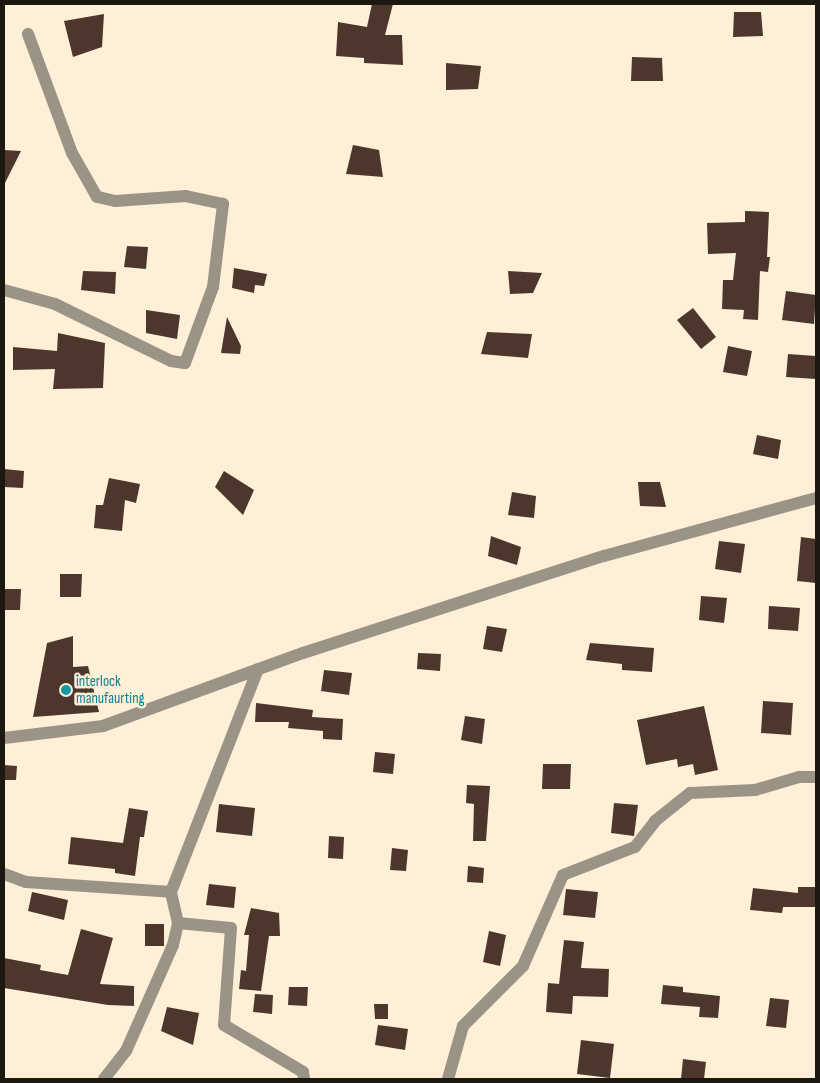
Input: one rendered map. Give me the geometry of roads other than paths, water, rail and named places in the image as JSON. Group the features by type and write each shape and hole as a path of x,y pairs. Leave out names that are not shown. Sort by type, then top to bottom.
{"street":[{"path":"4,290 55,304 171,361 185,363 213,287 223,204 186,196 115,201 97,197 72,153 28,34"},
{"path":"4,738 103,726 258,670 604,556 816,498"},
{"path":"104,1079 126,1051 153,996 178,923 171,892 258,670"},
{"path":"448,1079 463,1026 523,966 563,875 636,847 655,821 690,794 755,790 799,777 816,777"},
{"path":"4,874 26,882 171,892"},
{"path":"178,923 230,928 224,1025 303,1072 304,1079"}],"place":[{"name":"interlock manufaurting","path":"66,690"}]}
